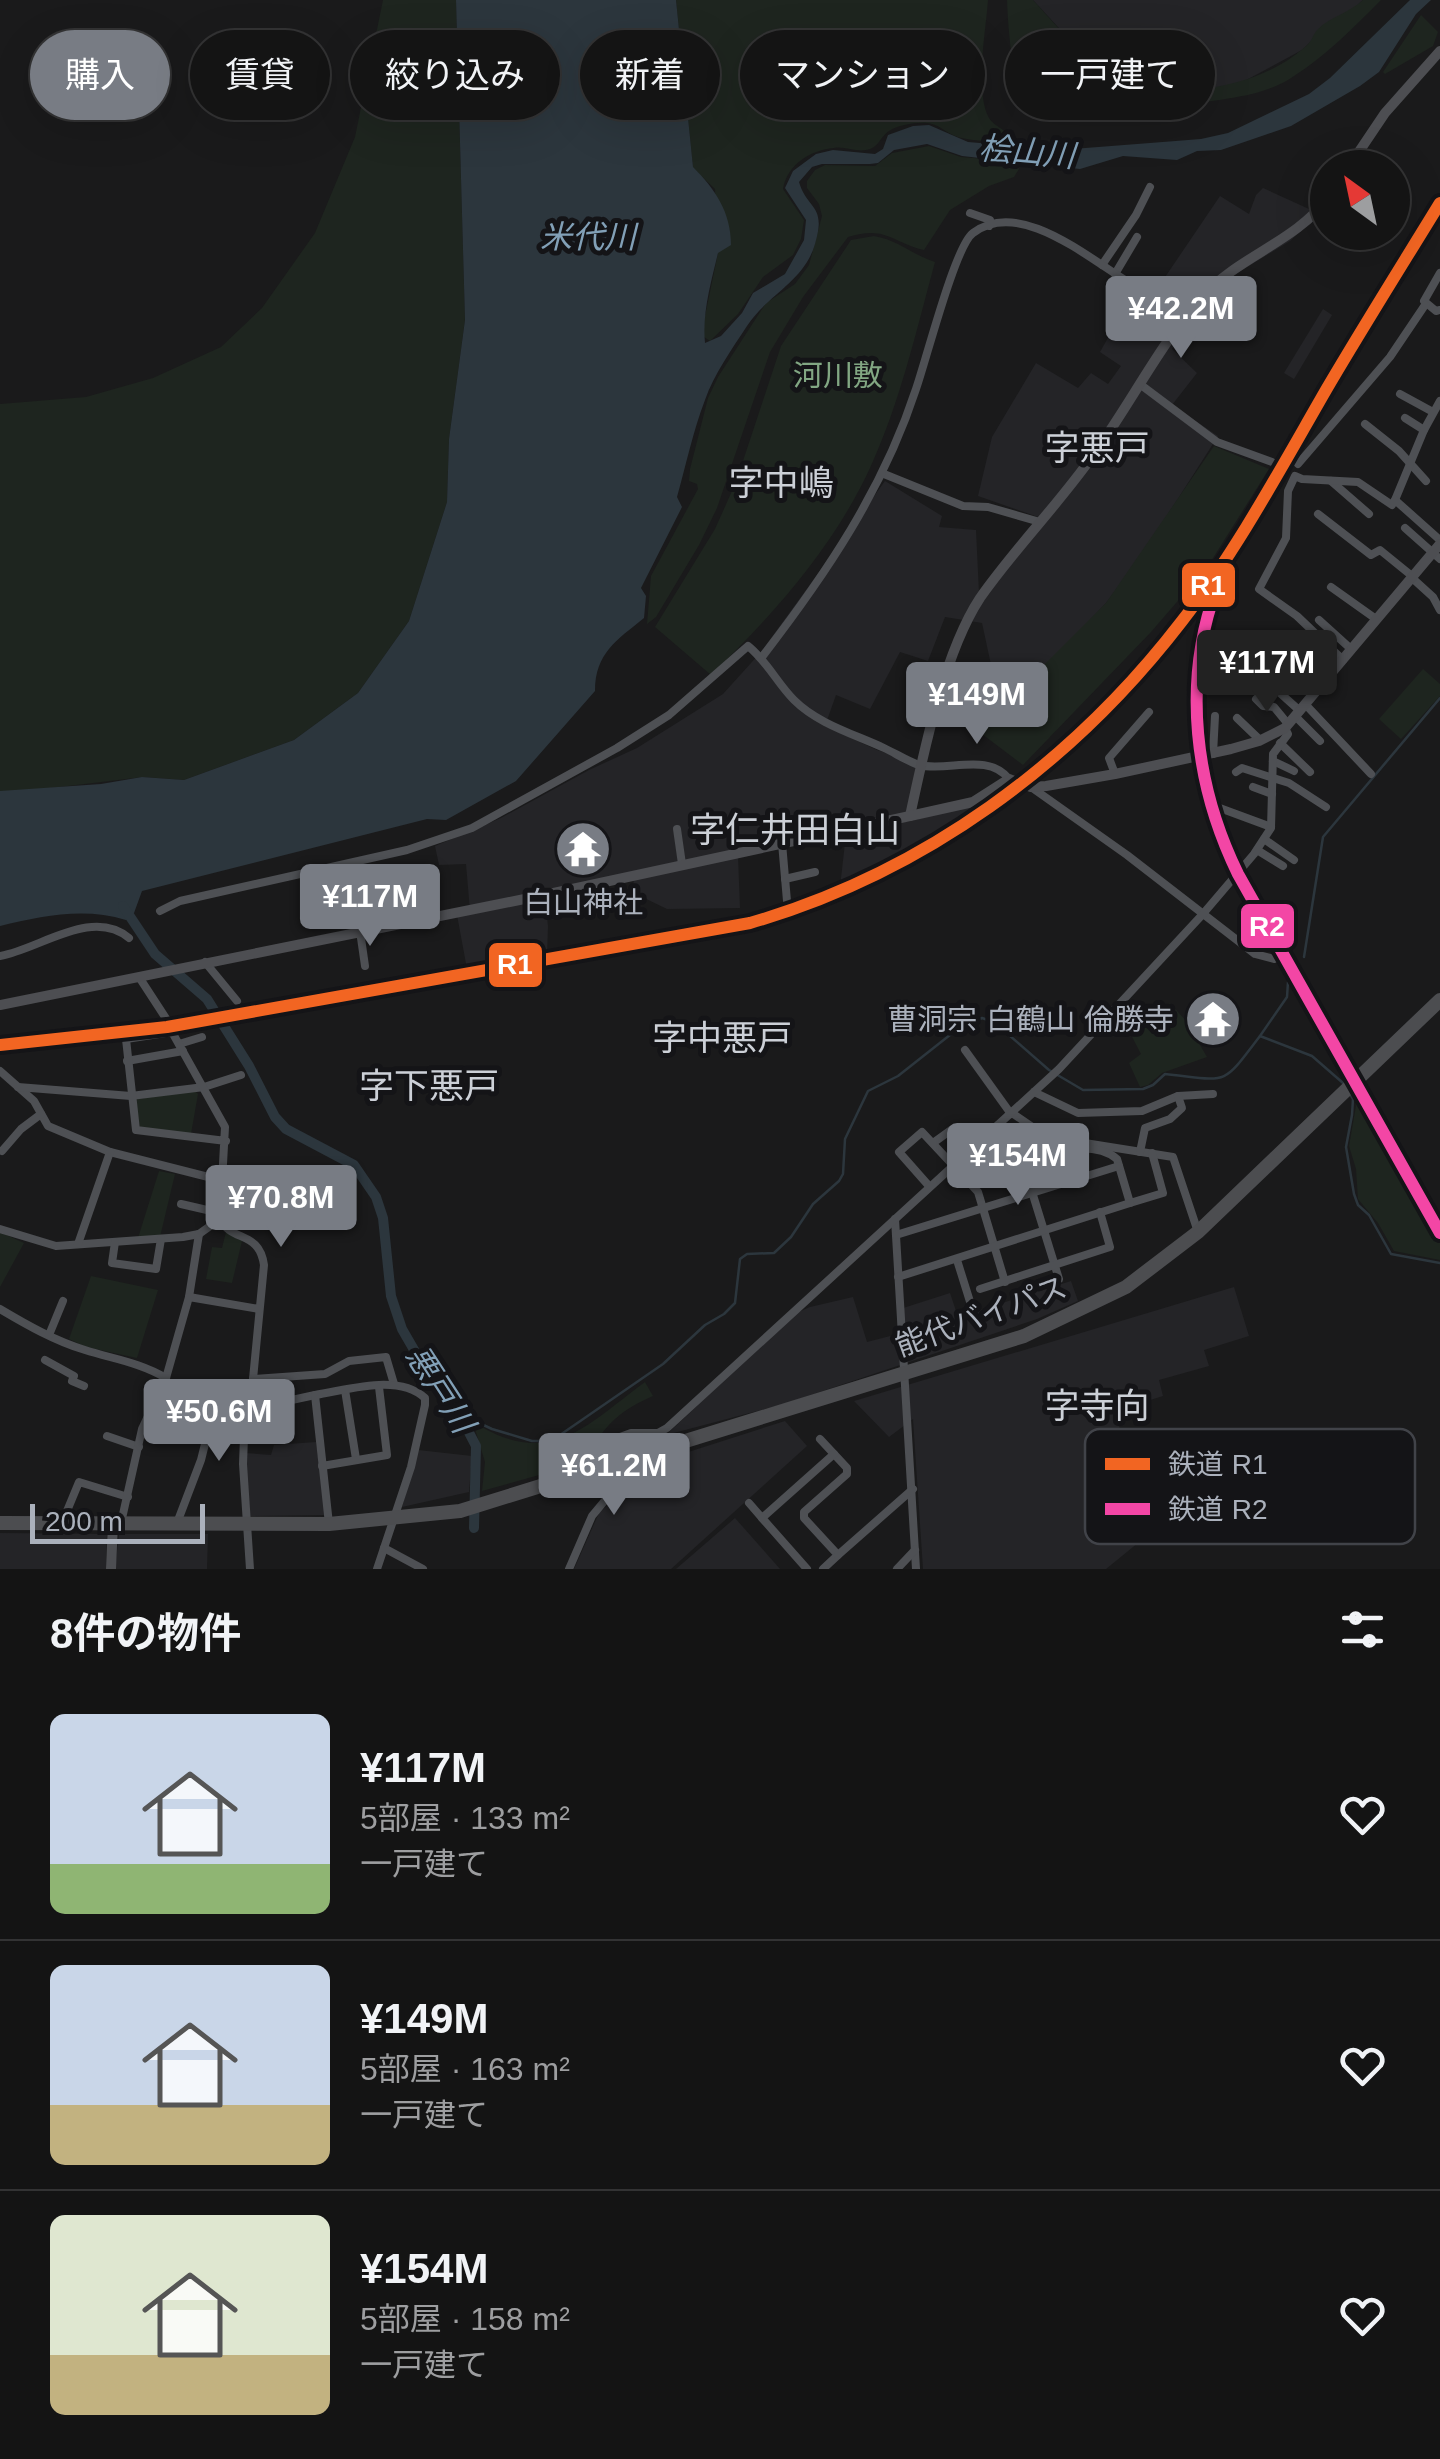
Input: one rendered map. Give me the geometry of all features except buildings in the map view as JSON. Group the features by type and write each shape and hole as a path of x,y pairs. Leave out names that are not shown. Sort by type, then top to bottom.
{"highway":[{"name":"能代バイパス","path":"0,1523 329,1524 395,1520 474,1506 1024,1336 1126,1287 1198,1232 1440,1000"}],"street":[{"path":"1360,150 1385,112 1440,51"},
{"path":"1102,265 1136,215 1150,186"},
{"path":"970,213 990,220 989,226"},
{"path":"910,816 929,731 964,628 980,599 1092,458 1189,314 1217,283 1310,218"},
{"path":"762,657 822,577 884,474 967,238 989,226 1025,223 1069,244 1154,296 1180,303 1189,314"},
{"path":"1114,274 1137,237"},
{"path":"1298,464 1390,358 1425,305 1440,272"},
{"path":"1425,305 1440,310"},
{"path":"1140,386 1218,442 1272,462"},
{"path":"1400,394 1434,412"},
{"path":"1343,660 1297,616 1259,588 1286,538 1288,491 1294,476 1358,482 1392,504 1440,401"},
{"path":"1405,418 1424,430"},
{"path":"1365,424 1399,450 1426,482"},
{"path":"884,474 963,506 988,507 1040,522"},
{"path":"1330,481 1370,514"},
{"path":"1395,500 1438,549"},
{"path":"1318,514 1370,556 1380,550 1387,553 1433,597 1440,610"},
{"path":"1405,528 1438,549"},
{"path":"1031,787 1115,774 1260,740 1295,717 1438,549"},
{"path":"1331,586 1376,619"},
{"path":"1319,620 1351,650"},
{"path":"160,911 180,901 407,850 472,828 669,715 748,646 762,657 785,690 816,716 921,766 997,768 1009,779 1031,787 1127,855 1255,954 1274,959"},
{"path":"1297,649 1330,676"},
{"path":"1284,661 1320,688"},
{"path":"1272,676 1282,685 1280,693 1295,717 1320,741"},
{"path":"1256,700 1262,706 1270,704 1295,717 1371,774"},
{"path":"1115,774 1109,758 1149,712"},
{"path":"1212,754 1215,716"},
{"path":"569,1569 592,1516 617,1486 614,1450 620,1437 653,1434 667,1428 1059,1069 1202,915 1271,827 1273,760 1295,717"},
{"path":"1237,718 1260,740"},
{"path":"1280,743 1310,772"},
{"path":"1273,760 1294,771"},
{"path":"1236,772 1242,768 1289,784 1326,808"},
{"path":"0,1005 973,802 1009,779"},
{"path":"1254,786 1272,794"},
{"path":"1217,807 1271,827"},
{"path":"677,829 682,864"},
{"path":"1264,838 1294,860"},
{"path":"782,842 787,900"},
{"path":"1256,850 1282,866"},
{"path":"785,878 815,872"},
{"path":"0,956 93,927 113,927 129,938"},
{"path":"360,930 366,966"},
{"path":"205,962 237,1002"},
{"path":"142,976 167,1020"},
{"path":"226,1141 136,1130 126,1039 172,1032 225,1127 226,1141 224,1180 220,1216 224,1228 258,1244 262,1253 264,1265 243,1452 250,1569"},
{"path":"127,1061 181,1047 202,1037"},
{"path":"965,1050 1012,1114 1047,1138 1173,1156 1198,1232"},
{"path":"0,1071 4,1083 16,1087 131,1096 204,1087 240,1075"},
{"path":"16,1087 34,1100 48,1126 110,1152 224,1180"},
{"path":"1034,1092 1078,1113 1142,1111 1178,1096 1213,1094"},
{"path":"1140,1152 1145,1128 1170,1120 1182,1108 1178,1096"},
{"path":"2,1152 21,1129 41,1114"},
{"path":"998,1125 1023,1160 1059,1279"},
{"path":"933,1144 950,1130 969,1150"},
{"path":"929,1186 899,1152 922,1132 978,1192 1005,1282"},
{"path":"966,1179 1077,1147 1112,1154 1130,1204"},
{"path":"78,1244 110,1152"},
{"path":"898,1277 1163,1193 1152,1153"},
{"path":"896,1235 1119,1166"},
{"path":"181,1204 220,1216"},
{"path":"980,1289 1110,1248 1100,1212"},
{"path":"0,1228 56,1246 199,1234 220,1216"},
{"path":"896,1219 916,1569"},
{"path":"111,1569 117,1523 128,1497 147,1416 166,1378 189,1298 199,1234"},
{"path":"114,1242 112,1263 156,1268 161,1239"},
{"path":"957,1260 972,1308"},
{"path":"189,1298 259,1309"},
{"path":"49,1335 63,1302"},
{"path":"0,1310 88,1351 135,1362 166,1378"},
{"path":"253,1378 324,1374 349,1362 386,1357 394,1384"},
{"path":"45,1360 84,1386"},
{"path":"245,1410 394,1384 413,1388 426,1401 412,1467 377,1569"},
{"path":"322,1466 386,1455 379,1386"},
{"path":"345,1390 356,1460"},
{"path":"177,1524 201,1460 218,1392"},
{"path":"315,1395 329,1524"},
{"path":"274,1406 278,1439"},
{"path":"108,1436 139,1447"},
{"path":"820,1439 847,1468 847,1474 804,1512 804,1518 838,1555"},
{"path":"762,1518 834,1454"},
{"path":"62,1523 79,1482 128,1497"},
{"path":"823,1569 913,1489"},
{"path":"749,1503 807,1569"},
{"path":"384,1548 423,1569"},
{"path":"897,1569 915,1550"}],"shaded area":[{"path":"1033,0 1363,0 1348,14 1334,19 1302,50 1237,85 1215,89 1215,30 1061,30"},
{"path":"1263,188 1310,209 1310,223 1290,241 1234,275 1204,303 1172,349 1197,373 1172,405 1218,436 1142,555 1106,603 1039,674 1018,689 993,674 982,623 945,617 928,661 900,652 870,709 836,695 825,726 877,750 918,763 907,822 976,804 983,814 884,868 840,887 846,834 738,856 740,908 667,909 634,893 633,873 544,891 547,956 467,969 457,915 470,911 466,864 439,865 435,846 501,818 637,748 723,694 761,652 885,481 942,516 939,527 976,530 979,593 1038,517 978,496 992,437 1036,363 1078,388 1091,373 1108,384 1121,366 1100,352 1114,327 1107,320 1132,278 1157,289 1220,196 1249,214"},
{"path":"1323,309 1332,315 1294,379 1284,373"},
{"path":"1071,1281 1078,1301 1037,1319 784,1404 666,1435 697,1406 715,1379 783,1319 810,1307 853,1297 867,1342 898,1334 897,1310 950,1293 958,1317"},
{"path":"1234,1287 1249,1336 1204,1350 1209,1366 1159,1380 1163,1396 1115,1411 1120,1429 1085,1429 1085,1544 1137,1544 1106,1569 923,1569 913,1419 889,1437 854,1401"},
{"path":"785,1421 807,1446 671,1569 574,1569 599,1513 654,1463"},
{"path":"316,1442 326,1515 250,1516 245,1453 271,1455 274,1445"},
{"path":"418,1450 472,1456 469,1492 402,1507"},
{"path":"735,1518 780,1569 676,1569"},
{"path":"0,1533 107,1534 106,1569 0,1569"},
{"path":"119,1534 208,1534 207,1569 115,1569"}],"green space":[{"path":"383,0 456,0 457,30 377,30"},
{"path":"676,0 988,0 985,32 740,30 740,120 985,120 985,107 990,120 1010,139 968,139 931,124 913,124 889,131 870,149 825,149 801,160 789,173 783,189 804,220 793,255 763,277 738,314 710,341 704,337 704,321 718,253 715,189 693,168 688,120 720,120 720,30 679,30"},
{"path":"1007,0 1033,0 1060,30 1009,30"},
{"path":"1363,0 1381,0 1340,40 1290,79 1252,94 1215,100 1215,87 1266,72 1305,47 1328,21"},
{"path":"1421,15 1438,32 1433,46 1385,74 1383,72"},
{"path":"358,120 459,120 465,320 449,439 447,502 409,621 358,693 294,740 184,780 143,777 0,791 0,404 86,397 153,378 221,347 262,308 315,233"},
{"path":"929,146 961,157 997,160 1019,169 1014,177 989,186 950,210 924,250 881,234 848,237 803,297 770,352 717,508 656,617 647,624 651,576 698,489 697,484 689,481 690,469 708,398 766,303 795,284 809,265 822,216 807,181 825,165 875,166 892,153"},
{"name":"河川敷","path":"874,236 935,262 890,418 855,497 820,553 757,629 711,675 655,627 715,529 736,482 781,346 851,240"},
{"path":"1214,446 1269,469 1208,566 1151,632 1023,765 978,731 1106,603"},
{"path":"1423,669 1440,684 1440,696 1401,739 1379,719"},
{"path":"1170,1003 1186,1021 1207,1057 1162,1073 1140,1087 1129,1063 1141,1054 1128,1029"},
{"path":"195,1091 198,1094 191,1134 140,1127 135,1101 138,1099"},
{"path":"1357,1100 1440,1243 1440,1260 1394,1251 1358,1199 1356,1169 1349,1146"},
{"path":"159,1171 175,1174 160,1237 138,1238"},
{"path":"0,1232 24,1243 0,1287"},
{"path":"226,1232 242,1241 232,1283 206,1279 212,1247 222,1248"},
{"path":"91,1276 158,1290 137,1358 86,1347 69,1339"},
{"path":"645,1382 653,1396 611,1423 582,1463 482,1491 485,1462 473,1422 500,1436 545,1442 584,1427"}],"water":[{"name":"米代川","path":"456,0 676,0 679,30 580,30 580,120 688,120 693,167 720,202 731,245 718,253 706,309 705,343 721,336 742,313 753,293 785,274 804,240 806,220 785,188 793,171 816,154 833,150 875,154 883,149 888,135 929,125 968,142 1060,150 1201,139 1228,133 1309,94 1410,0 1431,0 1416,14 1379,72 1360,86 1291,126 1221,150 1197,151 1177,160 1123,156 1080,169 962,156 927,144 894,150 878,163 812,167 799,182 819,221 815,244 803,268 747,326 709,390 677,497 682,507 641,588 646,596 644,618 609,648 599,667 595,691 516,781 446,820 427,819 142,891 134,913 126,920 79,914 0,926 0,791 142,777 184,780 294,740 358,693 409,621 447,502 449,439 465,320 459,120 560,120 560,30 457,30"}],"waterway":[{"path":"1304,957 1323,837 1440,698"},
{"name":"悪戸川","path":"123,906 155,954 207,999 275,1117 286,1129 354,1165 376,1197 383,1218 391,1296 402,1329 417,1355 449,1394 476,1446 474,1528"},
{"path":"1297,975 1300,971"},
{"path":"1260,1036 1287,997 1288,982"},
{"path":"462,1415 492,1429 544,1441 560,1435 663,1364 735,1303 740,1259 747,1254 774,1253 791,1237 813,1204 839,1181 845,1139 868,1091 898,1076 955,1031 982,1018 994,1022 1049,1070 1083,1090 1143,1089 1165,1074 1222,1077 1260,1036 1312,1056 1343,1083"},
{"path":"1350,1094 1352,1115 1346,1147 1358,1205 1369,1215 1391,1254 1440,1263"}],"railway":[{"path":"0,1045 166,1027 586,953 751,922 836,893 893,867 948,835 1050,760 1141,670 1181,622 1264,495"}],"rail line":[{"name":"R1","path":"0,1045 167,1027 750,923 814,902 934,843 1043,766 1139,673 1182,621 1240,537 1440,203"},
{"name":"R2","path":"1216,590 1199,661 1198,734 1203,770 1223,840 1238,874 1440,1233"}],"place":[{"name":"白山神社","path":"583,849"},
{"name":"曹洞宗 白鶴山 倫勝寺","path":"1213,1019"}],"district":[{"name":"字悪戸","path":"1097,447"},
{"name":"字中嶋","path":"781,482"},
{"name":"字仁井田白山","path":"795,829"},
{"name":"字中悪戸","path":"722,1037"},
{"name":"字下悪戸","path":"429,1085"},
{"name":"字寺向","path":"1097,1405"}],"water label":[{"name":"桧山川","path":"1027,152"}]}
